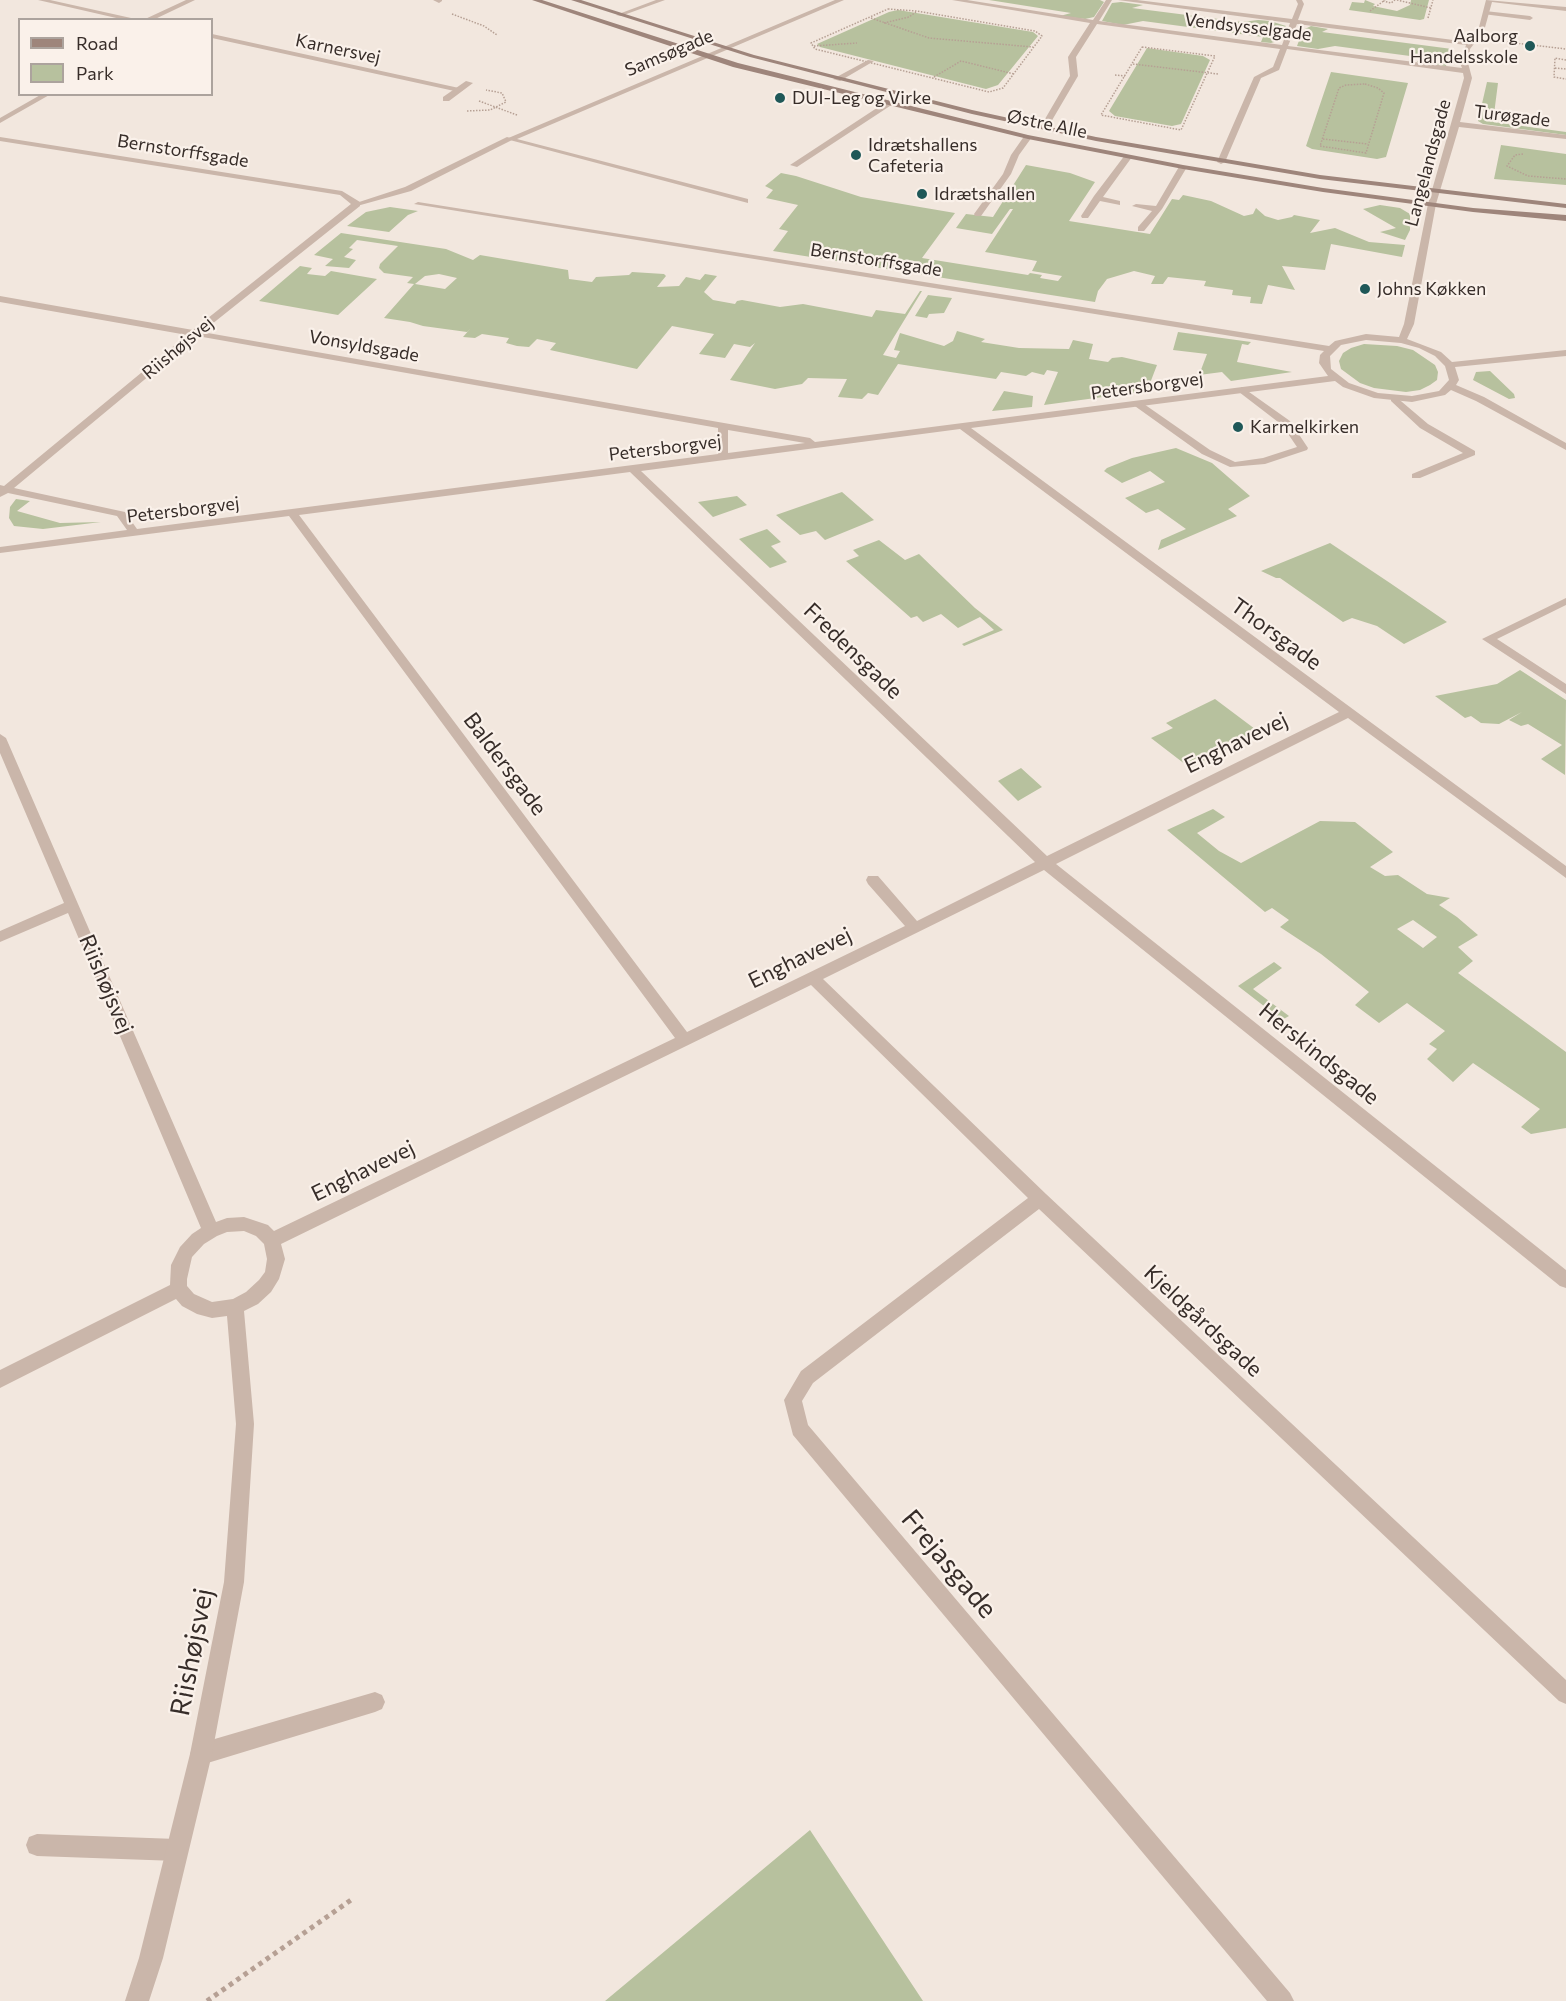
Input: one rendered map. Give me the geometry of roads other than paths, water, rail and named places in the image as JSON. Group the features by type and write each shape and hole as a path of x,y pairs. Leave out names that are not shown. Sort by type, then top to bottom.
{"street":[{"path":"41,0 126,18"},
{"path":"151,18 192,0"},
{"name":"Østre Alle","path":"535,0 707,55 889,104 1028,137 1183,167 1432,204 1566,218"},
{"name":"Østre Alle","path":"574,0 725,48 837,79 1038,127 1221,162 1436,192 1566,206"},
{"path":"619,15 662,0"},
{"name":"Samsøgade","path":"357,204 408,189 510,138 841,0"},
{"name":"Vendsysselgade","path":"955,0 1094,22 1466,70"},
{"path":"1038,127 1048,120 1074,76 1072,57 1109,0"},
{"name":"Vendsysselgade","path":"1121,0 1471,44"},
{"path":"1221,162 1258,77 1276,68 1295,23 1301,4 1299,0"},
{"path":"1489,0 1566,9"},
{"name":"Langelandsgade","path":"1402,340 1409,324 1432,204 1446,164 1468,78 1464,63 1467,49 1479,35 1489,0"},
{"path":"1485,13 1530,20"},
{"name":"Karnersvej","path":"213,36 459,90"},
{"path":"837,79 870,61"},
{"path":"446,99 469,83"},
{"path":"0,122 45,96"},
{"path":"794,165 889,104"},
{"name":"Turøgade","path":"1455,124 1566,137"},
{"path":"978,214 1007,174 1015,155 1028,137"},
{"path":"510,138 745,201"},
{"name":"Bernstorffsgade","path":"0,139 342,192 357,204"},
{"path":"1085,216 1128,157"},
{"path":"1141,229 1158,209 1183,167"},
{"path":"1097,198 1117,203"},
{"name":"Riishøjsvej","path":"2,491 357,204"},
{"name":"Bernstorffsgade","path":"418,204 1329,349"},
{"path":"1136,206 1158,209"},
{"name":"Vonsyldsgade","path":"0,298 824,444"},
{"path":"1450,364 1454,380 1442,393 1429,397 1395,399 1360,392 1334,378 1324,363 1329,349 1338,343 1366,337 1402,340 1430,350 1450,364 1566,353"},
{"name":"Petersborgvej","path":"0,550 1334,378"},
{"path":"1450,386 1480,399 1566,447"},
{"path":"1137,404 1206,452 1234,465 1265,461 1304,448 1286,423 1242,390"},
{"path":"1395,399 1424,426 1471,453 1416,476"},
{"path":"723,426 723,457"},
{"name":"Thorsgade","path":"963,427 1566,873"},
{"name":"Fredensgade","path":"633,469 1045,862"},
{"path":"2,491 121,514 134,533"},
{"name":"Baldersgade","path":"292,513 685,1040"},
{"path":"0,544 0,550"},
{"path":"1566,601 1488,639 1566,690"},
{"name":"Enghavevej","path":"272,1240 915,928 1347,713"},
{"name":"Riishøjsvej","path":"0,738 211,1231"},
{"name":"Herskindsgade","path":"1045,862 1566,1280"},
{"path":"873,880 915,928"},
{"path":"0,937 73,905"},
{"name":"Kjeldgårdsgade","path":"812,977 1040,1199 1566,1694"},
{"name":"Frejasgade","path":"1040,1199 807,1377 794,1400 800,1429 1282,2001"},
{"path":"244,1224 262,1230 272,1240 276,1259 273,1274 252,1298 236,1307 212,1310 197,1306 188,1300 179,1289 180,1265 186,1252 198,1239 211,1231 227,1225 244,1224"},
{"path":"0,1379 179,1289"},
{"name":"Riishøjsvej","path":"137,2001 151,1958 201,1754 234,1581 245,1424 236,1307"},
{"path":"201,1754 375,1702"},
{"path":"37,1845 177,1850"}],"place":[{"name":"Aalborg Handelsskole","path":"1530,46"},
{"name":"DUI-Leg og Virke","path":"780,98"},
{"name":"Idrætshallens Cafeteria","path":"856,155"},
{"name":"Idrætshallen","path":"922,194"},
{"name":"Johns Køkken","path":"1365,289"},
{"name":"Karmelkirken","path":"1238,427"}]}
